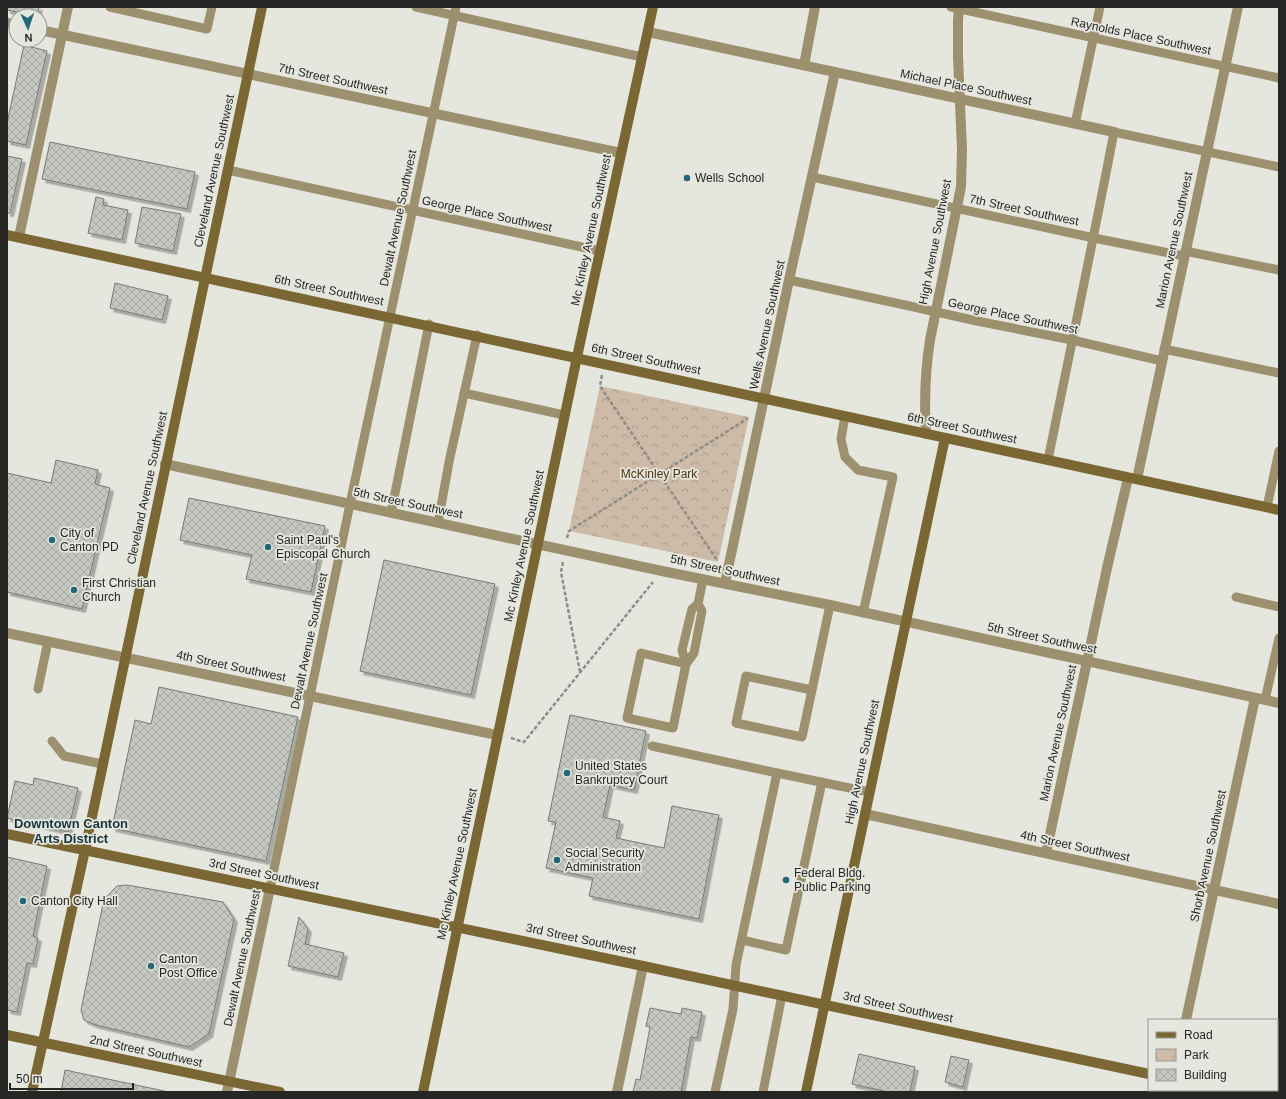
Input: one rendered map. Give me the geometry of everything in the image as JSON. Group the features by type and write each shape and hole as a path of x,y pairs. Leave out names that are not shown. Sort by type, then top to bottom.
{"street":[{"path":"19,237 68,7"},
{"name":"Cleveland Avenue Southwest","path":"32,1092 85,850 124,657 262,7"},
{"name":"Mc Kinley Avenue Southwest","path":"423,1092 564,415 653,7"},
{"path":"804,65 815,7"},
{"name":"Marion Avenue Southwest","path":"1046,853 1087,661 1162,361 1238,7"},
{"name":"High Avenue Southwest","path":"926,434 924,399 927,361 935,312 961,187 962,150 958,21 956,8"},
{"name":"7th Street Southwest","path":"48,32 621,153"},
{"name":"Michael Place Southwest","path":"648,32 1114,132"},
{"name":"Wells Avenue Southwest","path":"725,583 835,72"},
{"name":"6th Street Southwest","path":"7,235 429,324 926,434 1279,510"},
{"name":"High Avenue Southwest","path":"806,1092 945,438"},
{"name":"5th Street Southwest","path":"165,464 662,571 863,612 1279,703"},
{"name":"4th Street Southwest","path":"7,633 497,735"},
{"name":"Shorb Avenue Southwest","path":"1186,1019 1231,813 1254,698"},
{"name":"4th Street Southwest","path":"865,814 1279,904"},
{"name":"3rd Street Southwest","path":"7,834 735,985 1148,1074"},
{"name":"Dewalt Avenue Southwest","path":"227,1092 270,888"},
{"path":"617,1092 643,966"},
{"name":"2nd Street Southwest","path":"7,1035 280,1092"}],"lane":[{"path":"110,7 207,28 212,7"},
{"path":"416,7 455,11 642,57"},
{"path":"1075,124 1100,7"},
{"name":"Raynolds Place Southwest","path":"956,8 1279,78"},
{"name":"Dewalt Avenue Southwest","path":"270,888 455,11"},
{"path":"1048,460 1094,238 1114,132"},
{"name":"Michael Place Southwest","path":"1114,132 1279,167"},
{"name":"George Place Southwest","path":"228,170 600,251"},
{"name":"7th Street Southwest","path":"812,177 1094,238 1279,270"},
{"name":"George Place Southwest","path":"789,280 1072,340 1162,361"},
{"path":"390,513 429,324"},
{"path":"438,523 477,335"},
{"path":"1164,349 1279,372"},
{"path":"464,393 564,415"},
{"path":"845,416 841,439 845,457 858,470 893,477 863,612"},
{"path":"1267,508 1279,451"},
{"path":"686,664 641,653 627,718 672,728 686,664 694,653 702,611 698,604 703,579"},
{"path":"1236,597 1279,607"},
{"path":"812,690 746,676 736,723 802,737 812,690 830,605"},
{"path":"1266,700 1279,638"},
{"path":"38,689 48,641"},
{"path":"52,741 64,756 102,764"},
{"path":"652,746 869,792"},
{"path":"715,1092 733,1009 736,965 777,773"},
{"path":"742,940 786,950 822,782"},
{"path":"763,1092 782,996"}],"path":[{"path":"604,363 600,386 720,566 728,568"},
{"path":"580,672 561,572 569,531 749,417"},
{"path":"497,735 524,742 662,571"}],"green space":[{"name":"McKinley Park","path":"600,386 749,417 718,562 569,531"}],"building":[{"path":"7,7 39,7 8,8 7,10"},
{"path":"23,48 36,48 47,51 26,145 7,141 7,123"},
{"path":"50,142 195,172 187,209 42,179"},
{"path":"7,156 22,159 10,213 7,213"},
{"path":"96,197 104,199 103,205 128,210 122,240 88,233"},
{"path":"142,207 181,214 173,251 135,243"},
{"path":"115,283 168,296 162,320 110,308"},
{"name":"City of Canton PD","path":"56,460 98,470 95,484 110,488 82,609 7,592 7,473 51,483"},
{"name":"Saint Paul's Episcopal Church","path":"189,498 325,526 311,592 246,579 252,555 180,540"},
{"path":"384,560 495,584 471,695 360,671"},
{"path":"159,687 298,717 266,861 112,828 135,720 151,724"},
{"path":"570,715 646,731 634,790 610,785 603,817 620,821 616,838 664,848 672,806 719,815 699,919 589,896 593,878 546,868 556,822 548,821"},
{"path":"34,778 78,788 68,832 7,818 15,781 33,785"},
{"name":"Canton City Hall","path":"7,857 47,866 33,936 38,938 33,964 27,963 17,1012 7,1010"},
{"path":"127,885 223,902 234,919 209,1034 189,1047 96,1025 84,1020 81,1010 104,899 117,886"},
{"path":"299,917 308,929 305,944 344,953 338,977 288,966"},
{"path":"650,1008 681,1014 682,1008 702,1012 697,1038 691,1037 681,1092 633,1092 636,1079 640,1080 650,1027 646,1026"},
{"path":"859,1054 915,1067 910,1092 888,1092 852,1084"},
{"path":"951,1056 969,1060 963,1087 945,1082"},
{"path":"65,1070 169,1092 61,1092"}],"place":[{"name":"Wells School","path":"687,178"},
{"name":"City of Canton PD","path":"52,540"},
{"name":"Saint Paul's Episcopal Church","path":"268,547"},
{"name":"First Christian Church","path":"74,590"},
{"name":"United States Bankruptcy Court","path":"567,773"},
{"name":"Social Security Administration","path":"557,860"},
{"name":"Federal Bldg. Public Parking","path":"786,880"},
{"name":"Canton City Hall","path":"23,901"},
{"name":"Canton Post Office","path":"151,966"}],"district":[{"name":"Downtown Canton Arts District","path":"71,830"}]}
